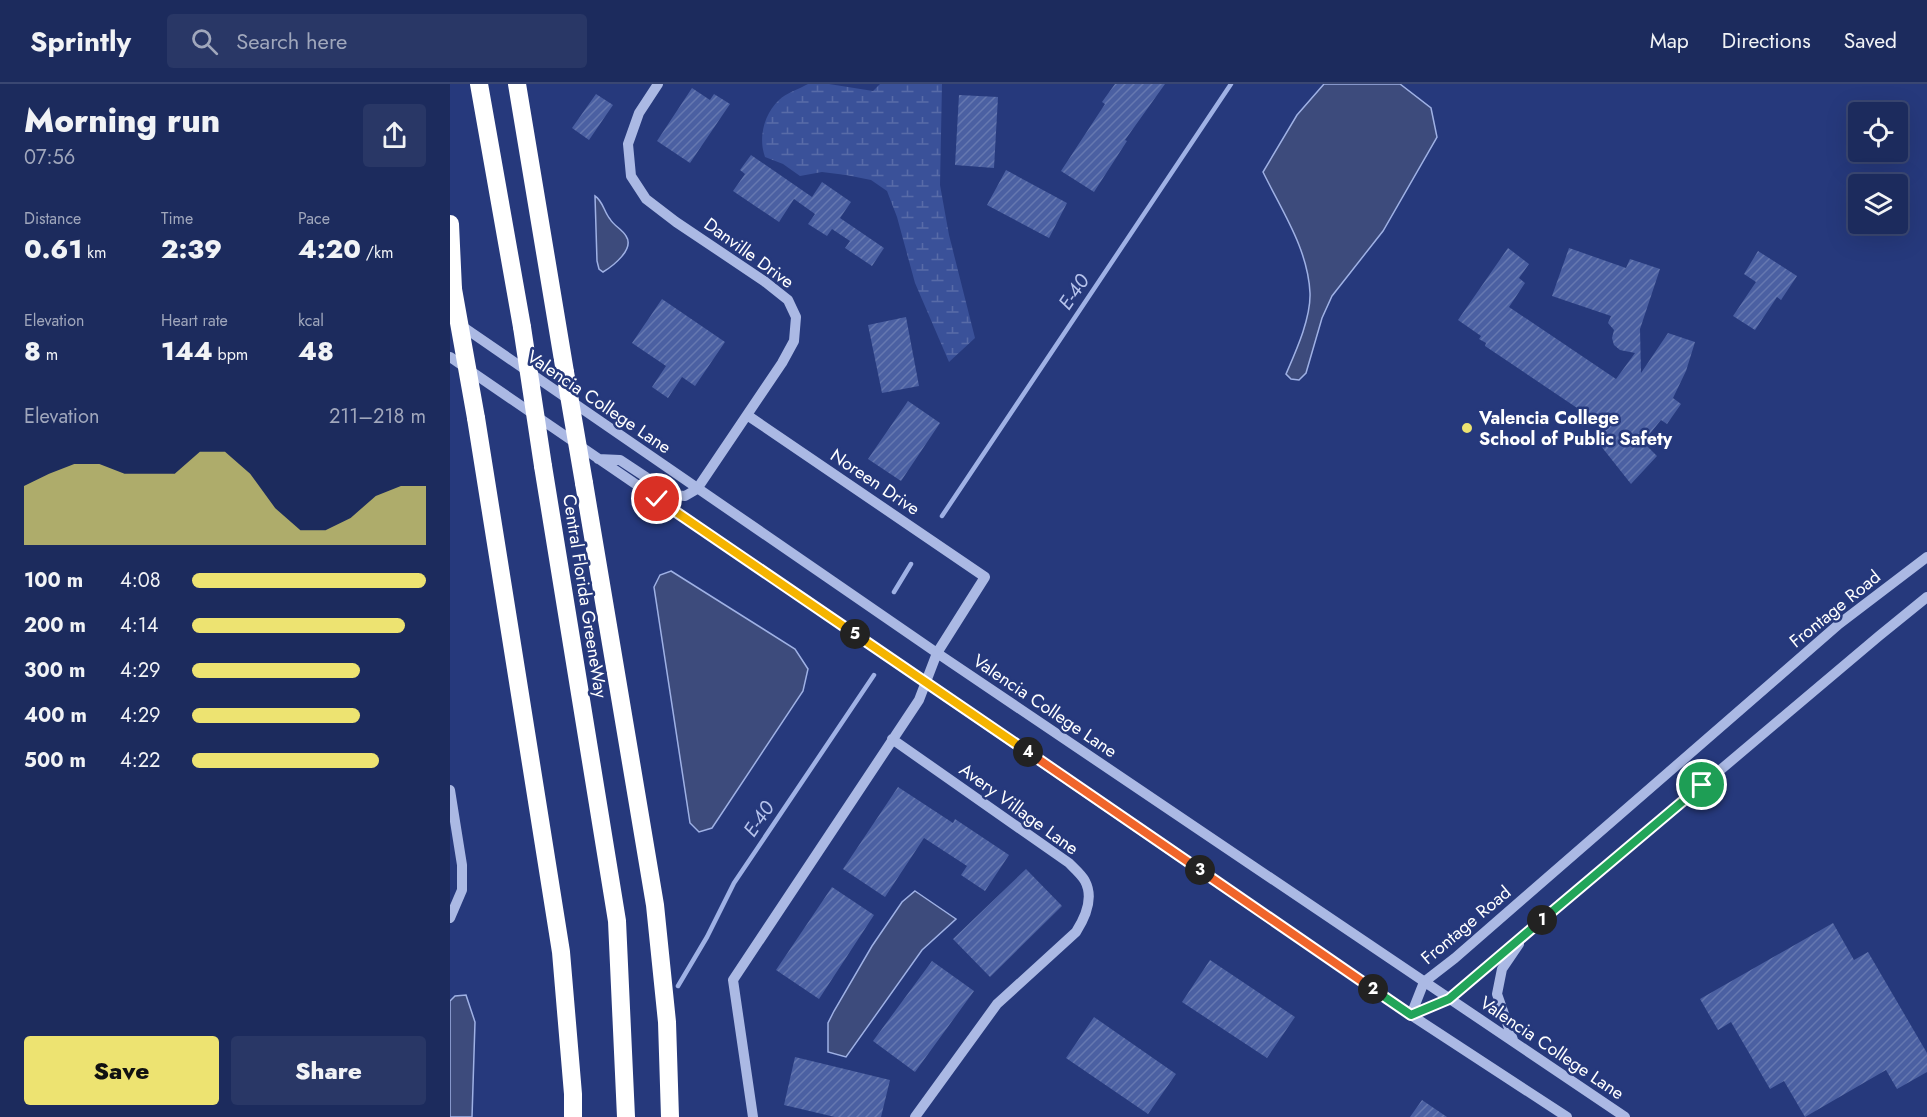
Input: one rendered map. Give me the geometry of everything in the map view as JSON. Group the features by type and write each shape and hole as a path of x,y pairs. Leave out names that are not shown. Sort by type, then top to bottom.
{"highway":[{"name":"Central Florida GreeneWay","path":"479,84 522,327 616,921 626,1117"},
{"path":"517,84 655,906 667,1022 670,1117"},
{"path":"450,226 453,289 476,418 561,952 573,1117"}],"street":[{"name":"Danville Drive","path":"658,84 639,113 628,144 632,176 646,199 676,222 764,280 788,300 796,317 794,341 782,363 697,489"},
{"name":"Valencia College Lane","path":"450,318 937,653 1625,1117"},
{"path":"450,357 1411,1015 1567,1117"},
{"name":"Noreen Drive","path":"747,416 985,577 937,653"},
{"path":"598,459 620,460 673,495 685,496 697,489"},
{"name":"Frontage Road","path":"1411,1015 1424,982 1455,958 1839,624 1927,557"},
{"path":"1411,1015 1449,999 1927,597"},
{"path":"753,1117 734,980 919,700 937,653"},
{"name":"Avery Village Lane","path":"892,739 1069,863 1085,881 1088,896 1087,910 1076,932 997,1004 915,1117"},
{"path":"450,790 462,865 462,890 450,918"},
{"path":"1513,1041 1497,994 1502,969 1525,935"}],"green space":[{"path":"808,84 829,84 873,91 880,84 942,84 940,185 949,235 975,338 949,362 915,283 897,217 887,191 871,180 846,175 822,172 800,176 783,164 765,157 762,134 770,112 782,98"}],"shaded area":[{"path":"1324,84 1400,84 1431,108 1437,137 1383,231 1332,296 1322,318 1306,373 1299,380 1291,379 1286,374 1308,313 1310,293 1308,277 1293,231 1263,172 1297,115"},
{"path":"595,196 628,241 622,257 603,272 599,269 597,261"},
{"path":"671,571 795,649 808,669 803,691 712,828 699,832 690,823 654,587 660,575"},
{"path":"915,891 956,919 922,950 846,1057 828,1052 828,1023 834,1011 872,946 902,902"},
{"path":"466,995 475,1022 472,1117 450,1117 450,1001 455,996"}],"building":[{"path":"1115,84 1165,84 1125,140 1127,141 1094,192 1061,171 1105,104 1102,102"},
{"path":"692,88 710,100 714,94 730,104 690,163 657,141"},
{"path":"596,94 613,105 589,140 572,128"},
{"path":"959,95 998,97 994,168 955,165"},
{"path":"751,155 812,197 822,182 851,202 840,218 884,248 872,266 845,248 850,241 832,229 827,236 808,224 815,214 794,199 779,222 733,191 745,174 740,170"},
{"path":"1006,170 1067,203 1049,238 987,205"},
{"path":"1508,248 1529,264 1519,278 1525,283 1509,307 1616,379 1635,353 1620,350 1614,345 1612,338 1614,330 1608,323 1611,316 1552,296 1569,248 1626,268 1630,259 1660,269 1640,329 1641,373 1668,333 1695,342 1686,371 1673,398 1681,404 1667,424 1661,420 1643,442 1657,456 1631,484 1597,441 1605,433 1592,418 1485,346 1486,343 1479,339 1481,336 1458,320"},
{"path":"1758,251 1797,276 1781,300 1777,297 1755,330 1733,316 1756,282 1744,274"},
{"path":"662,299 725,342 695,386 682,377 668,398 652,387 666,366 632,343"},
{"path":"906,317 919,386 882,393 868,325"},
{"path":"908,401 940,423 901,481 868,459"},
{"path":"898,787 953,823 955,819 1009,855 985,891 961,875 967,866 924,838 885,897 843,869"},
{"path":"1026,869 1062,906 990,977 953,939"},
{"path":"832,887 874,915 819,999 776,970"},
{"path":"1833,923 1854,960 1868,952 1927,1053 1927,1072 1897,1089 1886,1070 1805,1117 1784,1081 1770,1089 1731,1022 1718,1030 1700,999"},
{"path":"1210,960 1295,1017 1267,1058 1182,1002"},
{"path":"932,961 974,991 915,1072 873,1041"},
{"path":"1094,1017 1176,1074 1148,1114 1066,1058"},
{"path":"795,1057 890,1080 881,1117 835,1117 784,1105"},
{"path":"1422,1100 1447,1117 1410,1117"}],"waterway":[{"name":"E-40","path":"942,516 1231,84"},
{"name":"E-40","path":"894,592 911,564"},
{"name":"E-40","path":"678,986 707,937 734,883 874,675"}],"place":[{"name":"Valencia College School of Public Safety","path":"1467,428"}],"route":[{"path":"657,499 1411,1015 1449,999 1702,785"}]}
